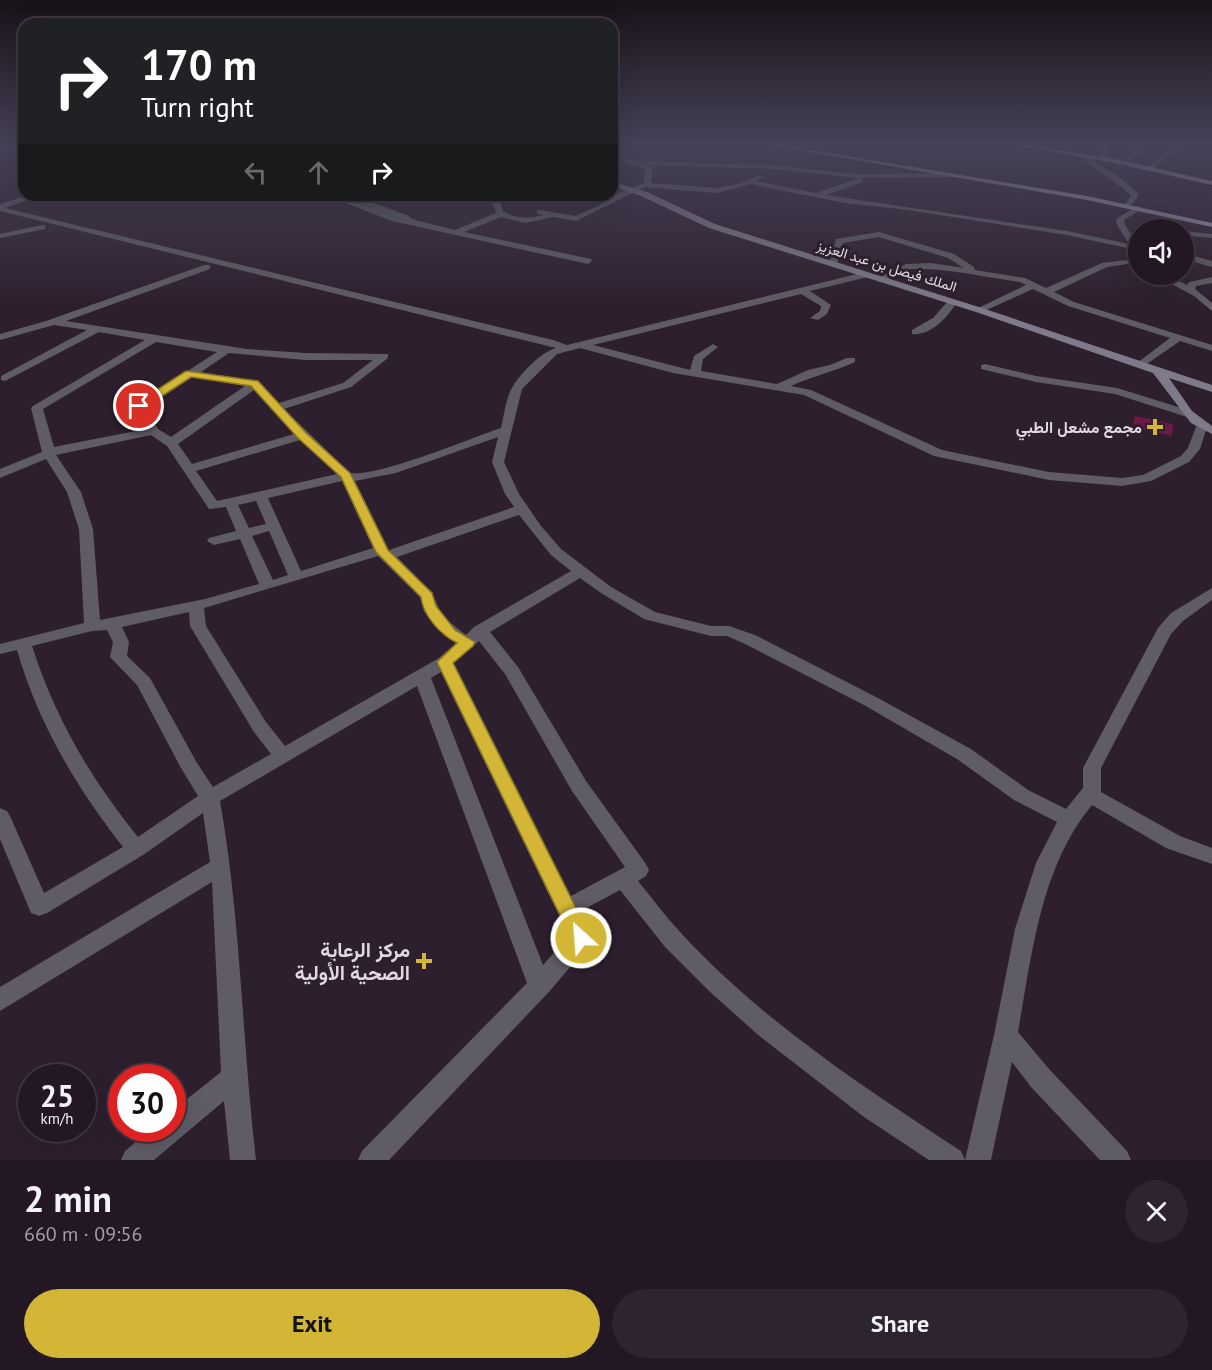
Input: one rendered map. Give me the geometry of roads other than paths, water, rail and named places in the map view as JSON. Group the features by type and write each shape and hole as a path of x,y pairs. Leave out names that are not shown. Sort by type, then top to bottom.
{"main road":[{"path":"1082,198 1212,224"},
{"path":"1108,198 1212,224"}],"street":[{"name":"الملك فيصل بن عبد العزيز","path":"652,198 712,226 979,310 1212,389"},
{"path":"832,198 1067,232 1128,245"},
{"path":"1128,203 1134,198"},
{"path":"0,208 20,201"},
{"path":"346,201 395,219 588,261"},
{"path":"360,201 409,221"},
{"path":"493,201 498,205 501,214"},
{"path":"540,212 579,218 609,201"},
{"path":"0,208 541,340 564,348"},
{"path":"1128,235 1121,225 1120,219 1137,208"},
{"path":"456,232 501,214 532,221 552,215"},
{"path":"0,216 541,347 580,346 865,275"},
{"path":"0,236 42,227"},
{"path":"833,264 839,241 879,234 951,256 966,264 973,271"},
{"path":"1194,234 1212,236"},
{"path":"1194,259 1209,263 1212,252"},
{"path":"1048,291 1105,265 1128,263"},
{"path":"881,280 906,267 931,266 1022,280 1071,304 1176,339 1212,348"},
{"path":"0,338 55,322 207,267"},
{"path":"1190,290 1192,284 1212,280"},
{"path":"979,310 1034,285"},
{"path":"1180,285 1212,308"},
{"path":"801,290 826,305 824,312 815,318"},
{"path":"916,332 934,323 947,312 952,302"},
{"path":"55,322 274,356 338,359 384,356 347,385 278,407"},
{"path":"5,378 97,328"},
{"path":"92,626 86,528 74,492 50,453 37,408 155,338"},
{"path":"1141,365 1176,339"},
{"path":"580,346 694,373 807,392 938,453 1007,469 1091,481 1122,482 1146,478 1185,459 1206,429 1187,413 1167,381 1156,370"},
{"path":"694,373 698,358 713,347"},
{"path":"564,348 542,361 517,388 504,431 498,462 522,510 556,552 650,616 711,632 729,631 870,701 964,754 1021,795 1069,819"},
{"path":"227,350 139,406 153,431 171,443 214,506 346,476 359,478 391,470 504,431"},
{"path":"779,387 812,372 833,368 851,360"},
{"path":"985,367 1047,381 1117,391 1187,413"},
{"path":"190,374 255,384 302,435 346,476 384,553 428,596 429,606 450,633 474,637 512,671 579,786 639,870 567,908"},
{"path":"171,443 255,384"},
{"path":"0,474 50,453 153,431"},
{"path":"189,469 302,435"},
{"path":"260,495 296,578"},
{"path":"230,502 268,586"},
{"path":"0,649 92,626 112,624 196,606 384,553 522,510"},
{"path":"214,542 274,526"},
{"path":"0,816 39,907 136,849 210,798 444,662 474,637 581,571"},
{"path":"978,1160 1006,1035 1026,929 1046,863 1069,819 1093,790 1092,768 1164,632 1178,617 1212,593"},
{"path":"196,606 198,626 260,727 283,756"},
{"path":"112,624 122,642 118,657 144,682 190,768 210,798 221,866 234,1077 243,1160"},
{"path":"23,643 34,683 51,724 106,812 136,849"},
{"path":"371,1160 540,986 581,938 444,662"},
{"path":"422,675 540,986"},
{"path":"1089,794 1173,842 1212,856"},
{"path":"0,1000 221,866"},
{"path":"623,878 673,940 716,983 765,1026 873,1108 952,1160"},
{"path":"1006,1035 1040,1078 1118,1160"},
{"path":"186,1116 234,1077"},
{"path":"134,1160 155,1142"}],"place":[{"name":"مجمع مشعل الطبي","path":"1155,427"},
{"name":"مركز الرعاية الصحية الأولية","path":"424,961"}]}
